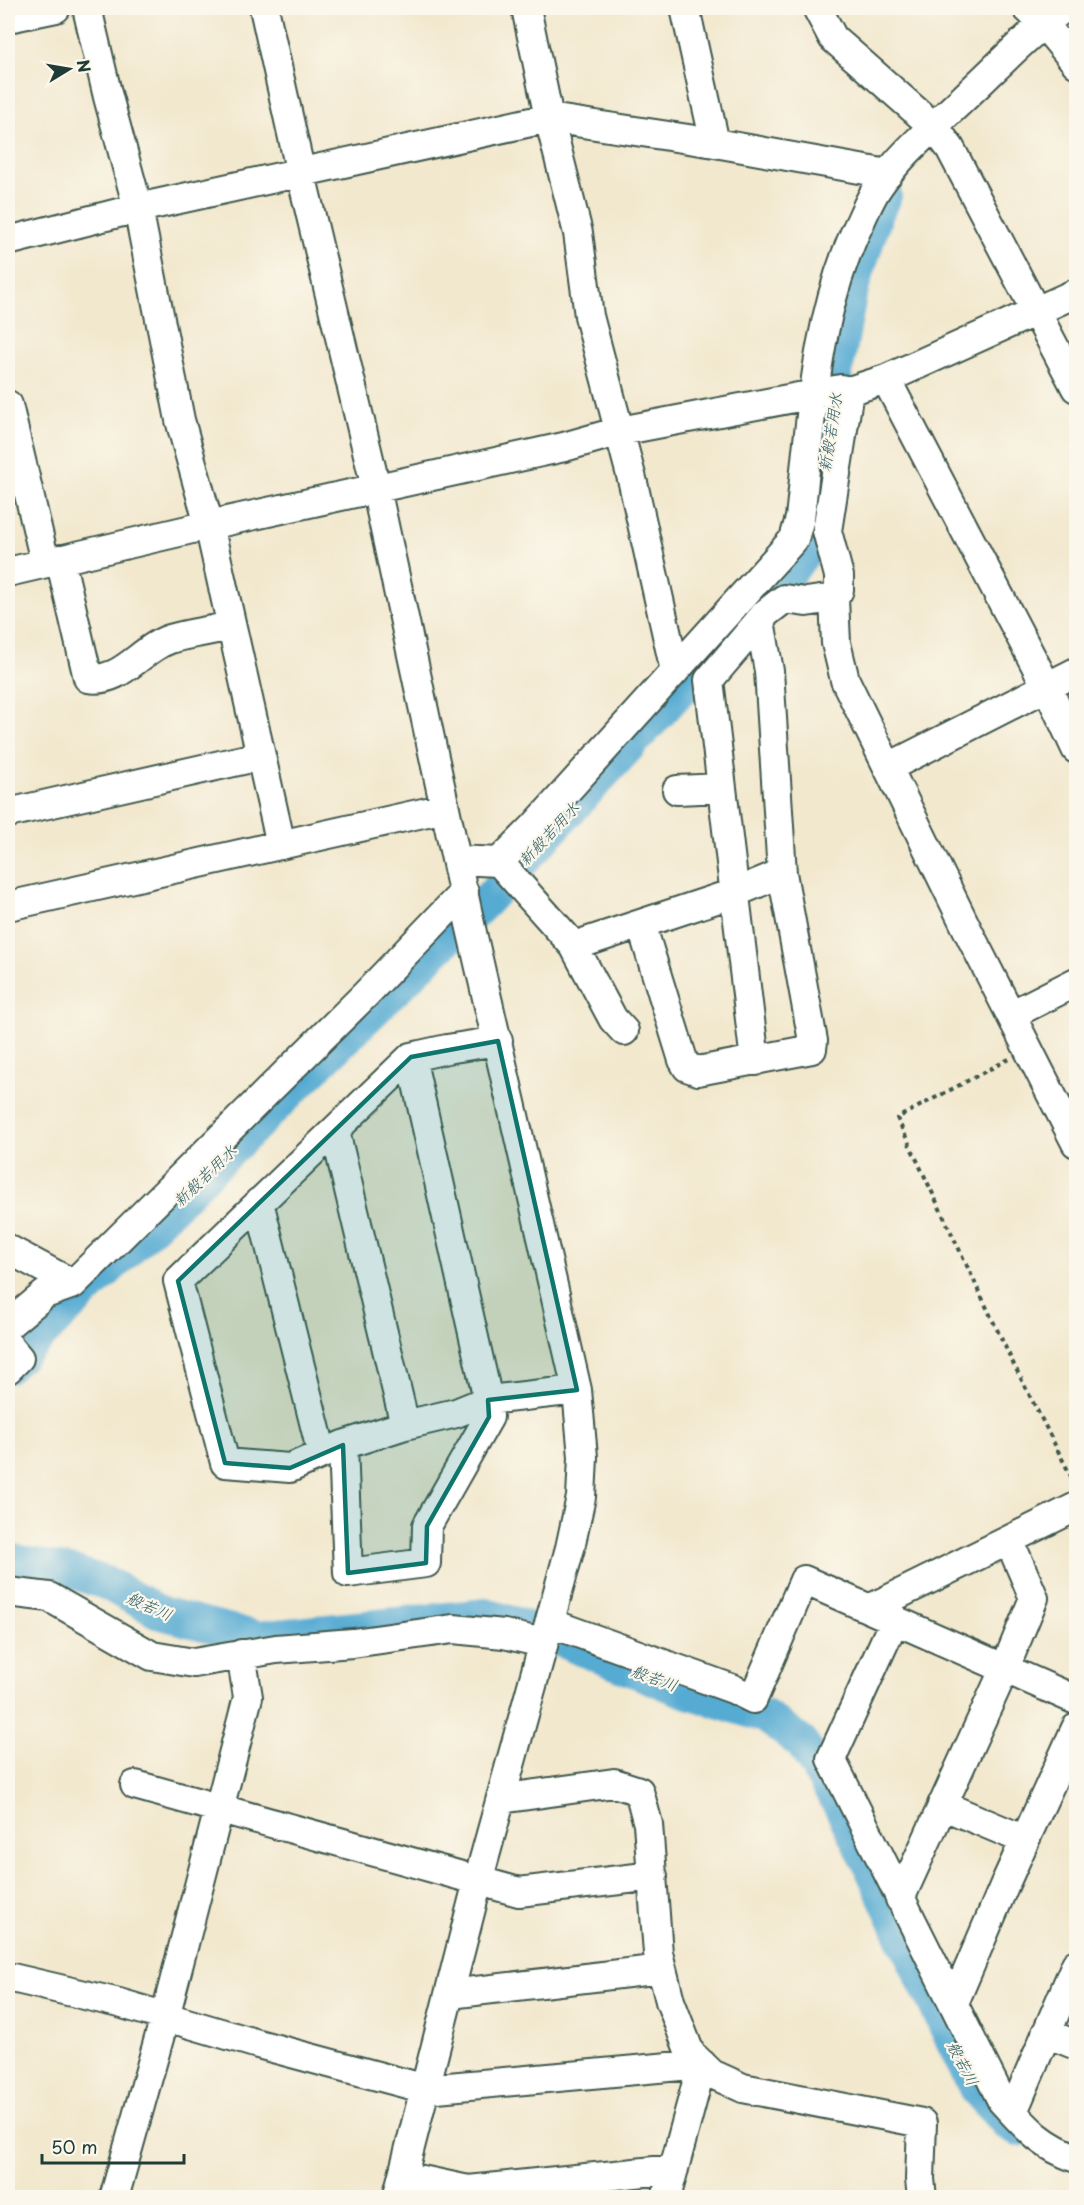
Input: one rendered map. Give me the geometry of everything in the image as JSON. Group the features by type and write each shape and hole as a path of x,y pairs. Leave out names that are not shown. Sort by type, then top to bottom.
{"street":[{"path":"8,18 56,8"},
{"path":"87,8 138,208 180,420 209,525 281,845"},
{"path":"264,8 376,488 445,808 577,1390 583,1457 581,1497 570,1548 478,1881 400,2187 468,2190 674,2169"},
{"path":"526,8 549,118 578,233 590,316 633,483 675,671"},
{"path":"685,8 715,143"},
{"path":"817,8 833,38 934,127 950,148 1077,388"},
{"path":"1077,63 1045,13 934,127 906,151 876,189 850,243 827,314 819,360 835,391 827,531 839,576 839,590 834,598 836,643 845,680 1011,1016 1077,1143"},
{"path":"8,241 138,208 549,118 715,143 888,174"},
{"path":"8,572 52,560 564,447 620,431 835,391 886,379 1077,293"},
{"path":"886,379 1077,749"},
{"path":"499,862 549,811 794,539 835,391"},
{"path":"8,405 88,678 99,680 116,675 145,652 169,639 230,626"},
{"path":"755,1061 709,680 760,621 784,599 806,602 834,598"},
{"path":"641,924 687,1067 698,1071 812,1049 813,1041 782,873 769,671 760,621"},
{"path":"889,767 1077,672"},
{"path":"8,813 260,756"},
{"path":"677,790 722,788"},
{"path":"8,906 445,808"},
{"path":"457,860 499,862 574,946 613,1019 624,1031"},
{"path":"574,946 734,893 782,873"},
{"path":"8,1325 45,1294 73,1284 366,994 467,906"},
{"path":"1011,1016 1077,982"},
{"path":"498,1041 447,1049 411,1058 178,1281 225,1463 290,1467 333,1449 405,1425 456,1413 488,1400 577,1390"},
{"path":"260,1202 333,1449 348,1574 426,1563 427,1526 489,1417 488,1400 411,1058"},
{"path":"335,1131 405,1425"},
{"path":"8,1249 73,1284"},
{"path":"8,1345 19,1359 8,1369"},
{"path":"1077,1507 1009,1540 883,1614 831,1759 1002,2100 1039,2140 1060,2152 1077,2158"},
{"path":"900,1899 1005,1668 1034,1598 1009,1540"},
{"path":"8,1592 49,1597 152,1656 194,1663 242,1654 353,1643 453,1629 504,1634 547,1633 733,1689 753,1699 804,1580 1077,1700"},
{"path":"114,2198 165,2017 248,1697 242,1654"},
{"path":"954,2003 1077,1728"},
{"path":"501,1799 614,1783 639,1791 648,1824 658,1953 670,2001 690,2053 712,2074 743,2088 922,2123 920,2179 922,2198"},
{"path":"135,1785 519,1892 652,1876"},
{"path":"942,1805 1025,1840"},
{"path":"1013,2112 1077,1964"},
{"path":"450,1994 662,1969"},
{"path":"8,1977 119,2003 258,2044 426,2088 702,2064"},
{"path":"1046,2033 1077,2045"},
{"path":"666,2198 702,2064"}],"path":[{"path":"1028,1049 897,1118 1012,1361 1077,1487"}],"highlighted area":[{"path":"498,1041 577,1390 488,1400 489,1417 427,1526 426,1563 348,1573 343,1445 290,1468 225,1463 178,1281 411,1057"}],"waterway":[{"name":"新般若用水","path":"8,1367 487,900 793,568 812,542 829,411 850,295 876,215 885,195"},
{"name":"般若川","path":"8,1560 75,1573 106,1583 161,1613 258,1638 486,1615 532,1629 682,1690 765,1716 802,1743 841,1808 867,1859 975,2088 1007,2123 1019,2130"}]}
